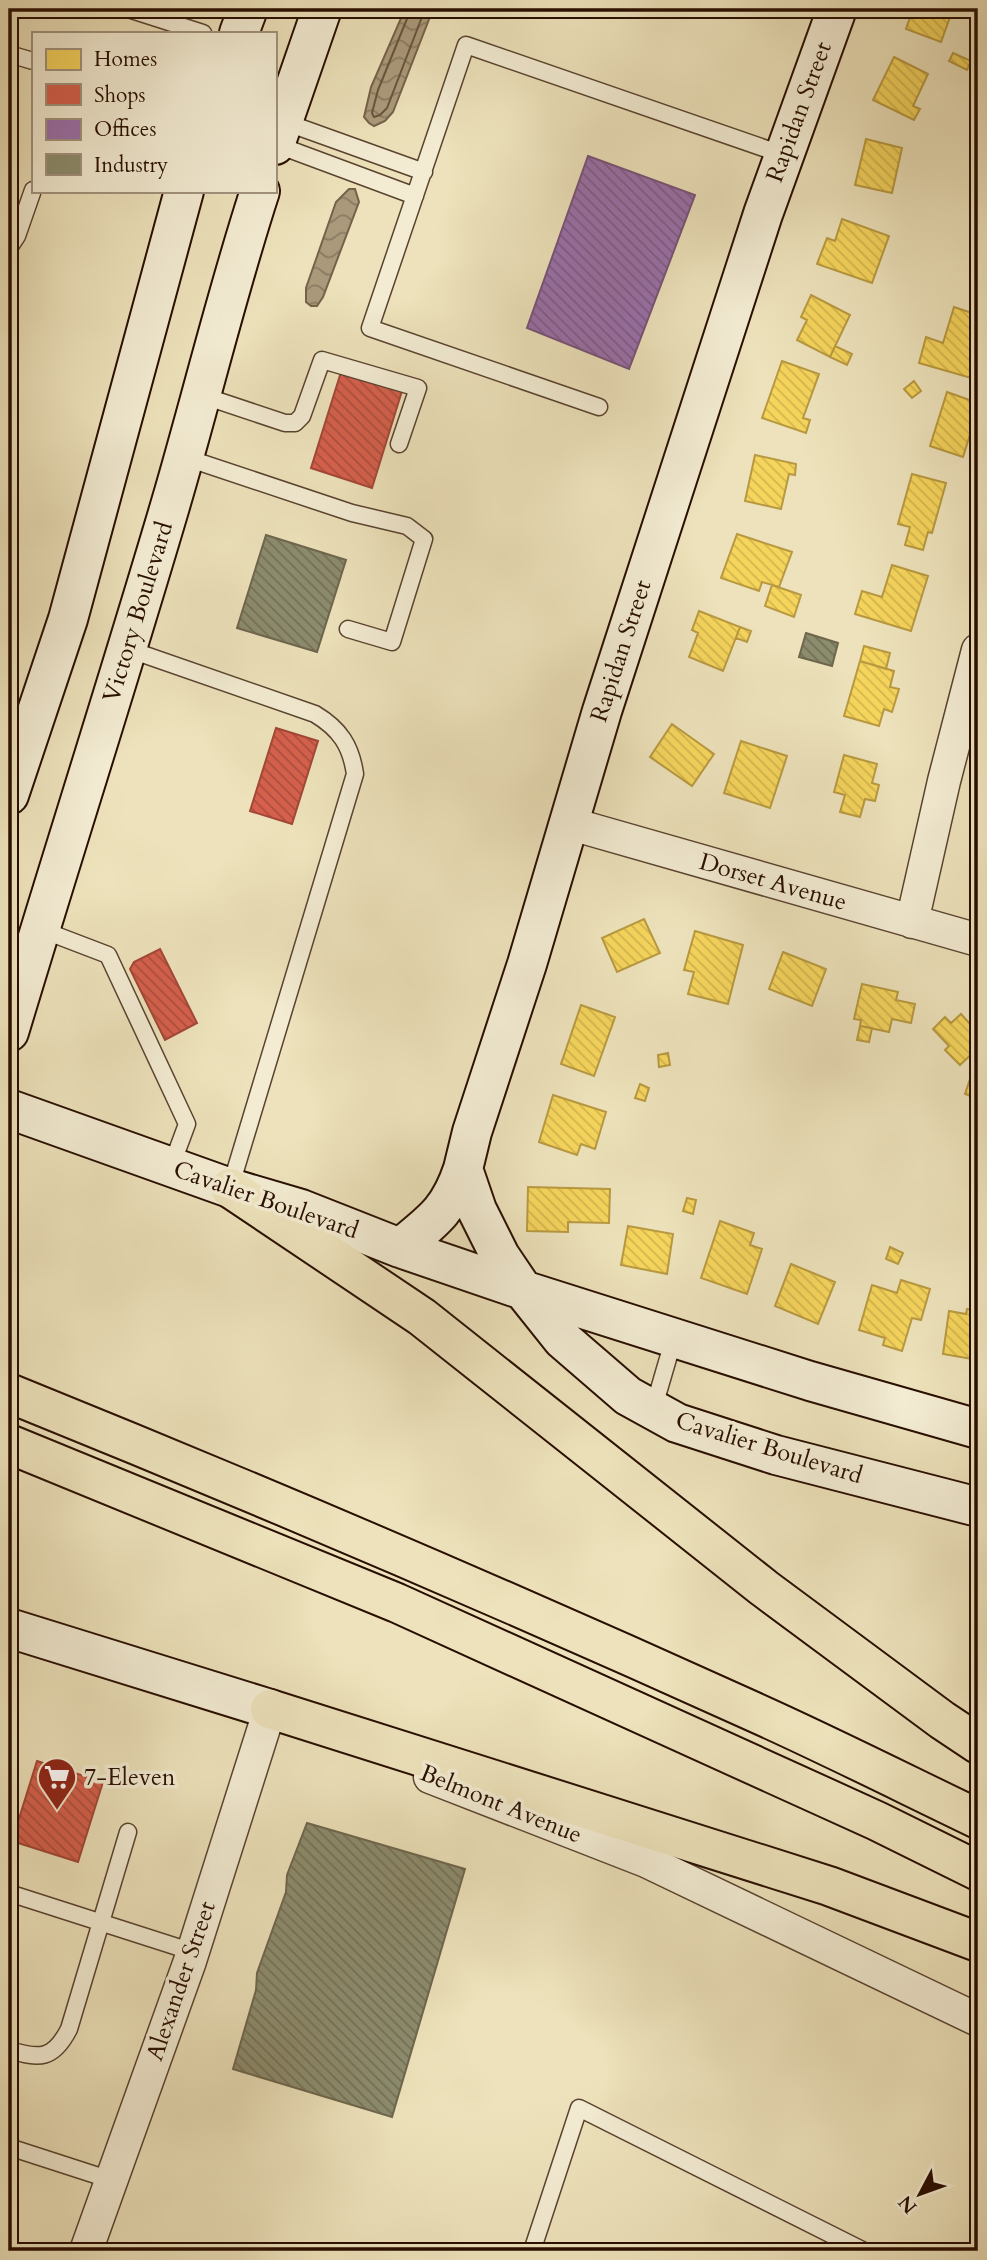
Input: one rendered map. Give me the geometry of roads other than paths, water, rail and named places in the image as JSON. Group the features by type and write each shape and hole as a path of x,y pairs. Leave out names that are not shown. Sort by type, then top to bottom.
{"highway":[{"path":"230,1188 422,1317 764,1588 978,1744"},
{"path":"9,1393 238,1486 535,1614 755,1712 978,1819"},
{"path":"9,1444 397,1603 877,1821 978,1871"},
{"path":"270,1709 829,1886 978,1942"}],"main road":[{"path":"239,32 248,9"},
{"path":"277,137 322,9"},
{"name":"Rapidan Street","path":"400,1248 437,1218 455,1194 614,671 784,155 837,9"},
{"path":"9,795 68,619 184,192"},
{"name":"Victory Boulevard","path":"9,1032 128,649 233,276 260,192"},
{"name":"Cavalier Boulevard","path":"9,1109 230,1188 301,1209 400,1248 523,1290 810,1381 978,1429"},
{"path":"463,1169 477,1210 500,1256 523,1290"},
{"name":"Cavalier Boulevard","path":"523,1290 562,1339 628,1396 677,1423 776,1455 978,1507"},
{"name":"Belmont Avenue","path":"12,1633 270,1709"}],"street":[{"path":"912,922 944,781 978,650"},
{"name":"Dorset Avenue","path":"568,823 978,940"},
{"name":"Alexander Street","path":"86,2251 193,1952 270,1709"},
{"name":"Belmont Avenue","path":"270,1709 431,1777 646,1861 978,2020"}],"lane":[{"path":"128,9 200,32"},
{"path":"599,407 370,328 466,46 784,155"},
{"path":"9,54 32,61"},
{"path":"277,137 424,172"},
{"path":"277,137 415,196"},
{"path":"9,248 17,236 32,192"},
{"path":"201,395 285,423 295,423 302,416 322,360 418,388 399,444"},
{"path":"184,457 352,513 407,526 425,539 392,642 348,629"},
{"path":"128,649 315,714 329,722 343,737 352,755 355,774 230,1188"},
{"path":"40,929 108,955 187,1124 171,1167"},
{"path":"653,1410 674,1338"},
{"path":"9,2050 33,2057 48,2053 60,2045 69,2029 128,1832"},
{"path":"9,1893 193,1952"},
{"path":"532,2251 579,2108 864,2251"},
{"path":"9,2147 111,2180"}],"water":[{"path":"405,9 433,9 393,112 385,121 374,126 364,117 371,87"},
{"path":"349,189 355,189 359,202 323,297 317,306 311,306 306,302 306,288 336,202"}],"place":[{"name":"7-Eleven","path":"57,1811"}]}
